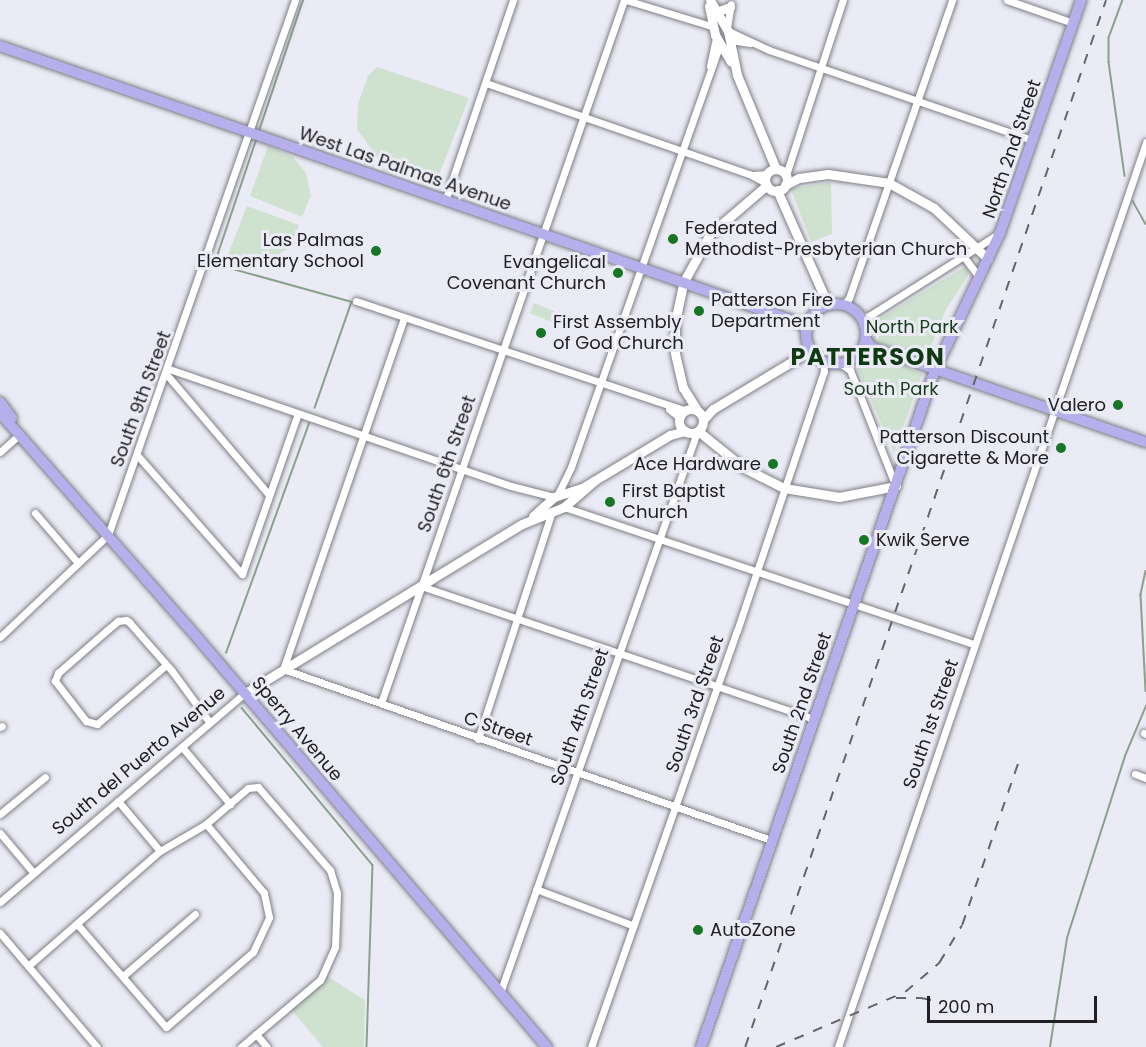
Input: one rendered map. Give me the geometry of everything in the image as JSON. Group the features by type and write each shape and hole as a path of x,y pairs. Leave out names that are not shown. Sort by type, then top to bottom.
{"main road":[{"name":"North 2nd Street","path":"935,370 1000,233 1081,0"},
{"name":"West Las Palmas Avenue","path":"0,46 805,325"},
{"path":"866,346 864,318 847,303 824,304 805,325 828,361 866,346 1146,442"},
{"name":"South 2nd Street","path":"701,1047 935,370"},
{"name":"Sperry Avenue","path":"0,402 20,434"},
{"name":"Sperry Avenue","path":"0,413 245,693 547,1047"}],"street":[{"name":"South 9th Street","path":"0,637 108,535 168,372 295,0"},
{"path":"445,201 513,0"},
{"path":"625,0 721,31 1032,140"},
{"name":"South 6th Street","path":"381,703 625,0"},
{"path":"709,0 824,304"},
{"path":"692,421 674,339 683,283 710,234 776,180 789,156 843,0"},
{"path":"847,303 952,0"},
{"path":"1006,0 1073,23"},
{"path":"545,539 572,467 731,4"},
{"path":"710,66 715,57 731,4"},
{"path":"721,31 727,55 737,75"},
{"path":"715,57 727,55"},
{"path":"486,83 748,174 776,180 845,174 889,183 934,208 975,250 988,259"},
{"name":"South 1st Street","path":"838,1047 1146,142"},
{"path":"864,318 1000,233"},
{"path":"964,256 979,277"},
{"path":"356,302 667,407 692,421 744,468 784,488 839,497 896,486 828,361 713,409 692,421"},
{"path":"283,669 404,318"},
{"name":"South 3rd Street","path":"591,1047 717,688 828,361"},
{"path":"168,372 298,413 523,490 560,500 597,515 974,644"},
{"path":"168,372 269,495"},
{"path":"137,455 242,574 298,413"},
{"name":"South del Puerto Avenue","path":"0,902 245,693 692,421"},
{"name":"South 4th Street","path":"500,993 687,450 692,421"},
{"path":"0,452 20,434"},
{"path":"478,739 550,522 572,467"},
{"name":"South del Puerto Avenue","path":"522,524 560,500"},
{"path":"35,513 78,563"},
{"path":"534,518 550,522"},
{"path":"421,586 813,719"},
{"path":"166,664 99,723 86,721 56,686 55,678 106,631 124,620 166,664 210,723"},
{"name":"C Street","path":"283,669 771,840"},
{"path":"182,747 230,804"},
{"path":"1136,774 1146,778"},
{"path":"0,814 45,777"},
{"path":"28,966 160,851 206,824 254,787 262,790 333,876 337,893 335,947 329,967 314,987 241,1047"},
{"path":"118,801 160,851"},
{"path":"77,924 166,1027 253,952 267,926 270,909 264,892 206,824"},
{"path":"0,833 33,872"},
{"path":"536,889 632,925"},
{"path":"123,976 195,914"},
{"path":"0,933 97,1047"},
{"path":"256,1034 267,1047"}],"green space":[{"path":"377,67 469,98 435,185 408,179 379,160 357,129 358,104 368,76"},
{"path":"268,146 293,157 306,173 311,195 302,217 250,196"},
{"path":"831,182 832,234 811,242 791,189"},
{"path":"247,206 299,225 290,247 261,267 227,257"},
{"name":"North Park","path":"966,266 969,274 947,308 926,358 873,341 874,322"},
{"path":"534,303 554,311 550,321 530,313"},
{"name":"South Park","path":"870,352 922,374 894,453 857,367"},
{"path":"327,976 365,1000 364,1047 323,1047 291,1009"}],"waterway":[{"path":"259,131 303,0"},
{"path":"1123,0 1109,38 1109,62 1125,176"},
{"path":"257,139 215,264 352,302 315,408"},
{"path":"1133,201 1146,224"},
{"path":"226,653 309,424"},
{"path":"1146,571 1141,595 1146,691"},
{"path":"1050,1047 1067,938 1125,756 1146,706"},
{"path":"242,708 373,865 367,1047"}],"railway":[{"path":"745,1047 1106,0"},
{"path":"776,1047 905,992 939,963 962,925 1019,760"},
{"path":"896,998 921,998 953,1004"}],"place":[{"name":"Federated Methodist-Presbyterian Church","path":"673,239"},
{"name":"Las Palmas Elementary School","path":"376,251"},
{"name":"Evangelical Covenant Church","path":"618,273"},
{"name":"Patterson Fire Department","path":"699,311"},
{"name":"First Assembly of God Church","path":"541,333"},
{"name":"Valero","path":"1118,405"},
{"name":"Patterson Discount Cigarette & More","path":"1061,448"},
{"name":"Ace Hardware","path":"773,464"},
{"name":"First Baptist Church","path":"610,502"},
{"name":"Kwik Serve","path":"864,540"},
{"name":"AutoZone","path":"698,930"}],"district":[{"name":"PATTERSON","path":"868,357"}]}
